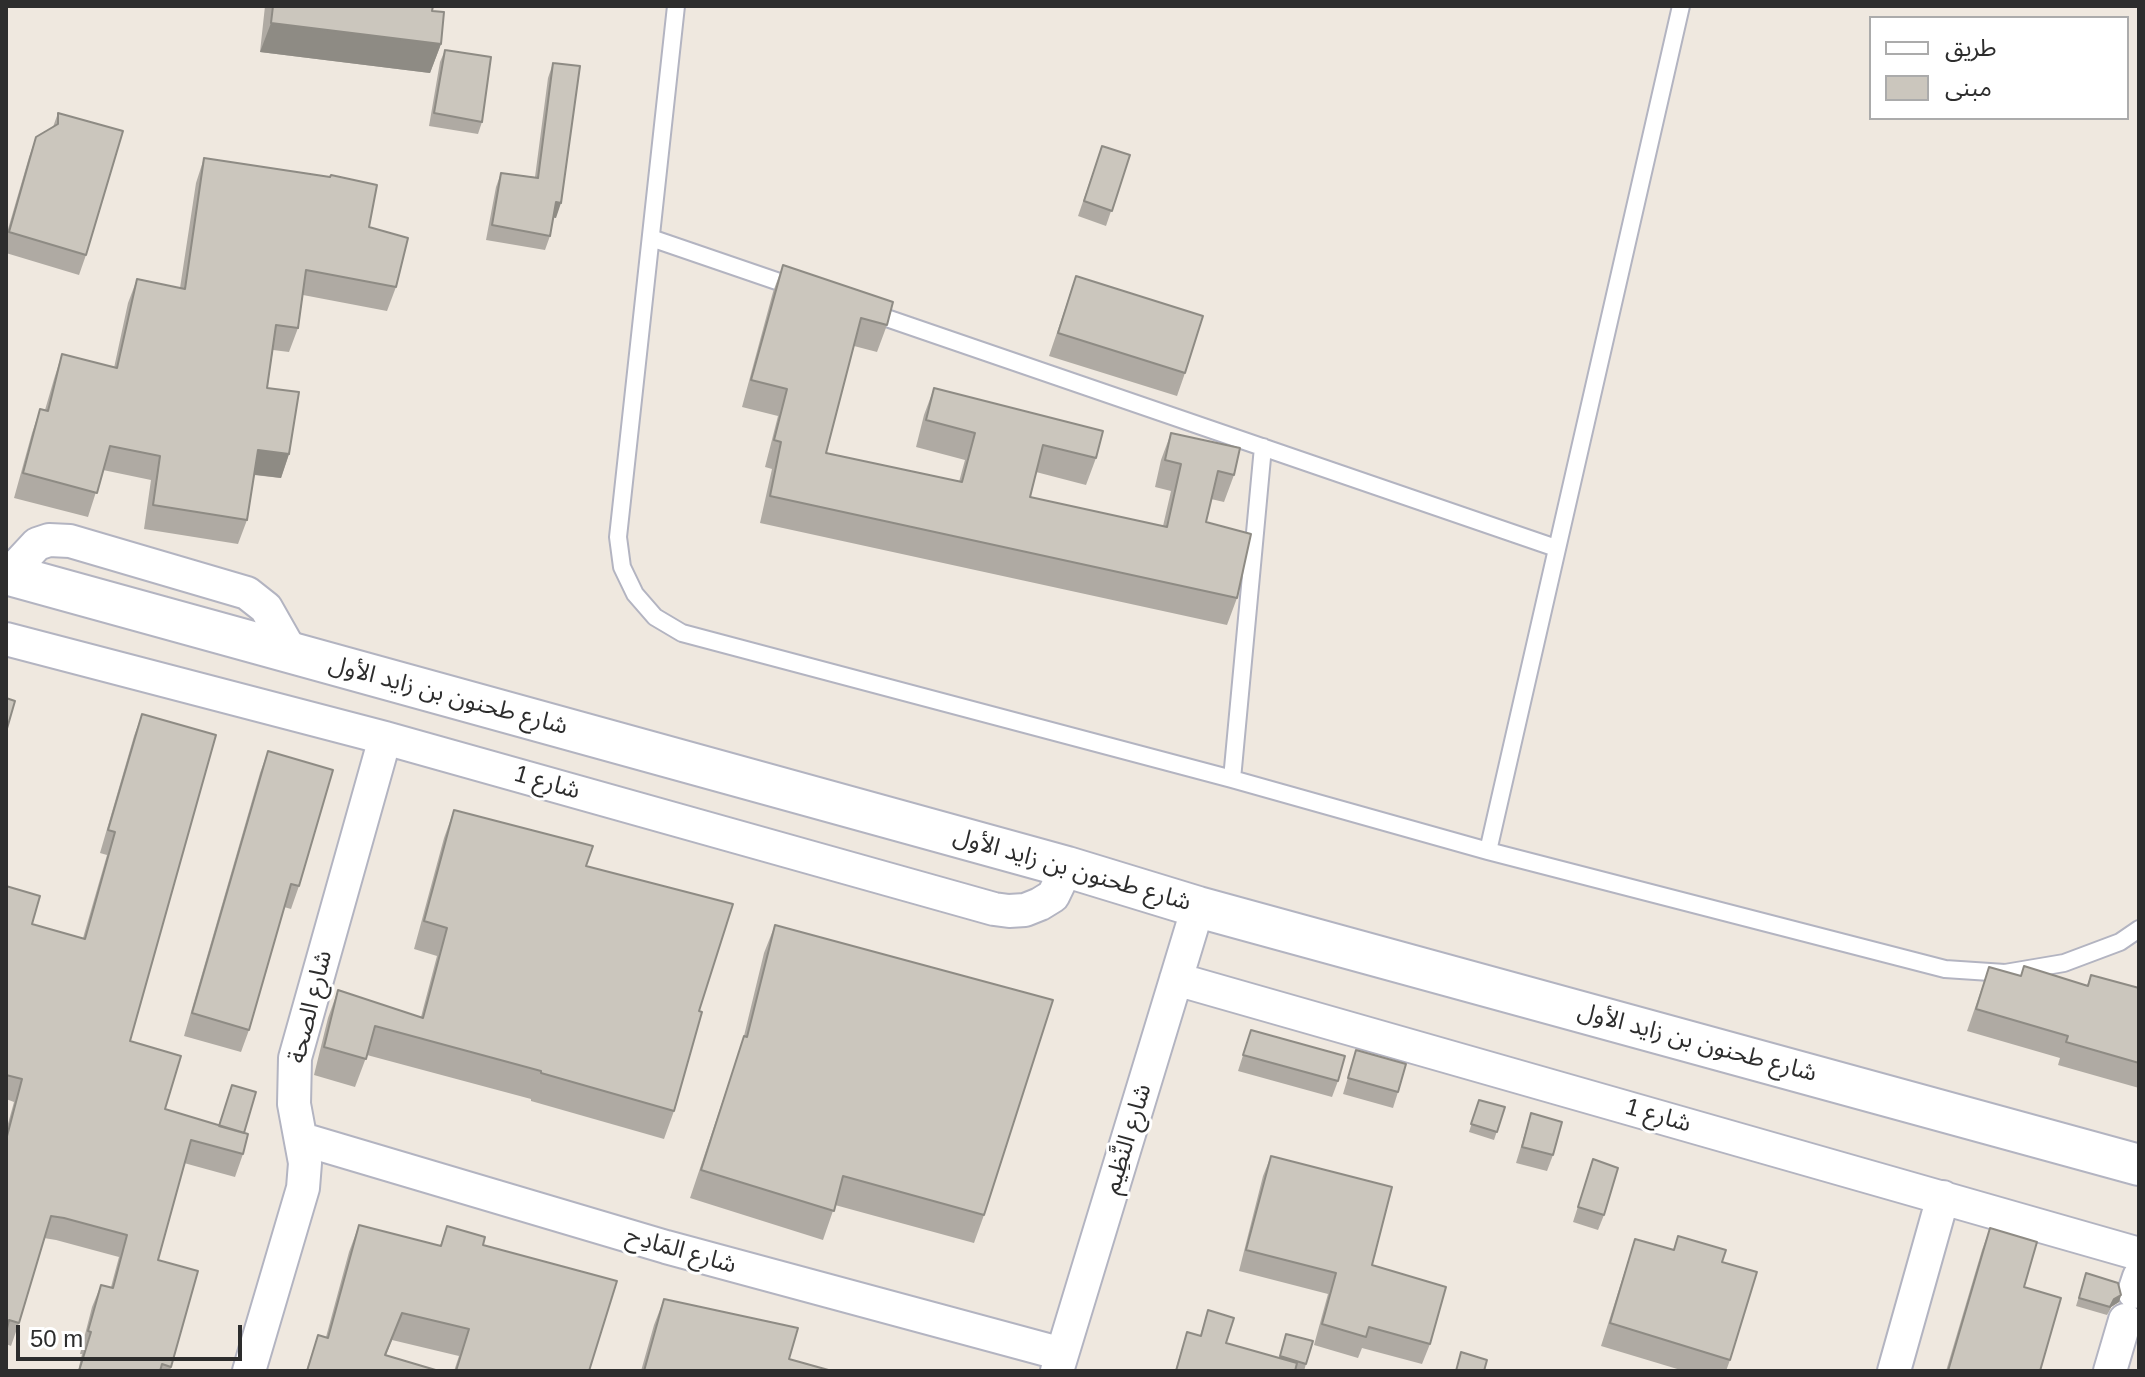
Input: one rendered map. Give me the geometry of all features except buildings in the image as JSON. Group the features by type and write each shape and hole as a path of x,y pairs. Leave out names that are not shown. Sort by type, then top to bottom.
{"street":[{"name":"شارع طحنون بن زايد الأول","path":"7,574 1067,867 1198,907 2139,1165"},
{"name":"شارع 1","path":"6,639 385,738 994,909 1025,910 1040,904 1053,896 1067,867"},
{"name":"شارع الصحة","path":"249,1371 303,1188 305,1163 294,1104 295,1058 385,738"},
{"name":"شارع النَّظِيم","path":"1060,1362 1198,907"},
{"name":"شارع 1","path":"1176,979 2139,1254"},
{"name":"شارع المَادِح","path":"302,1139 1060,1362"},
{"path":"1894,1371 1943,1197"},
{"path":"2110,1371 2133,1297"}],"lane":[{"path":"676,6 618,537 622,567 635,594 655,617 682,633 1232,779 1488,851 1945,969 2005,973 2064,963 2120,942 2139,929"},
{"path":"1488,851 1681,6"},
{"path":"651,238 816,294"},
{"path":"860,309 1556,548"},
{"path":"1232,779 1263,447"}]}
